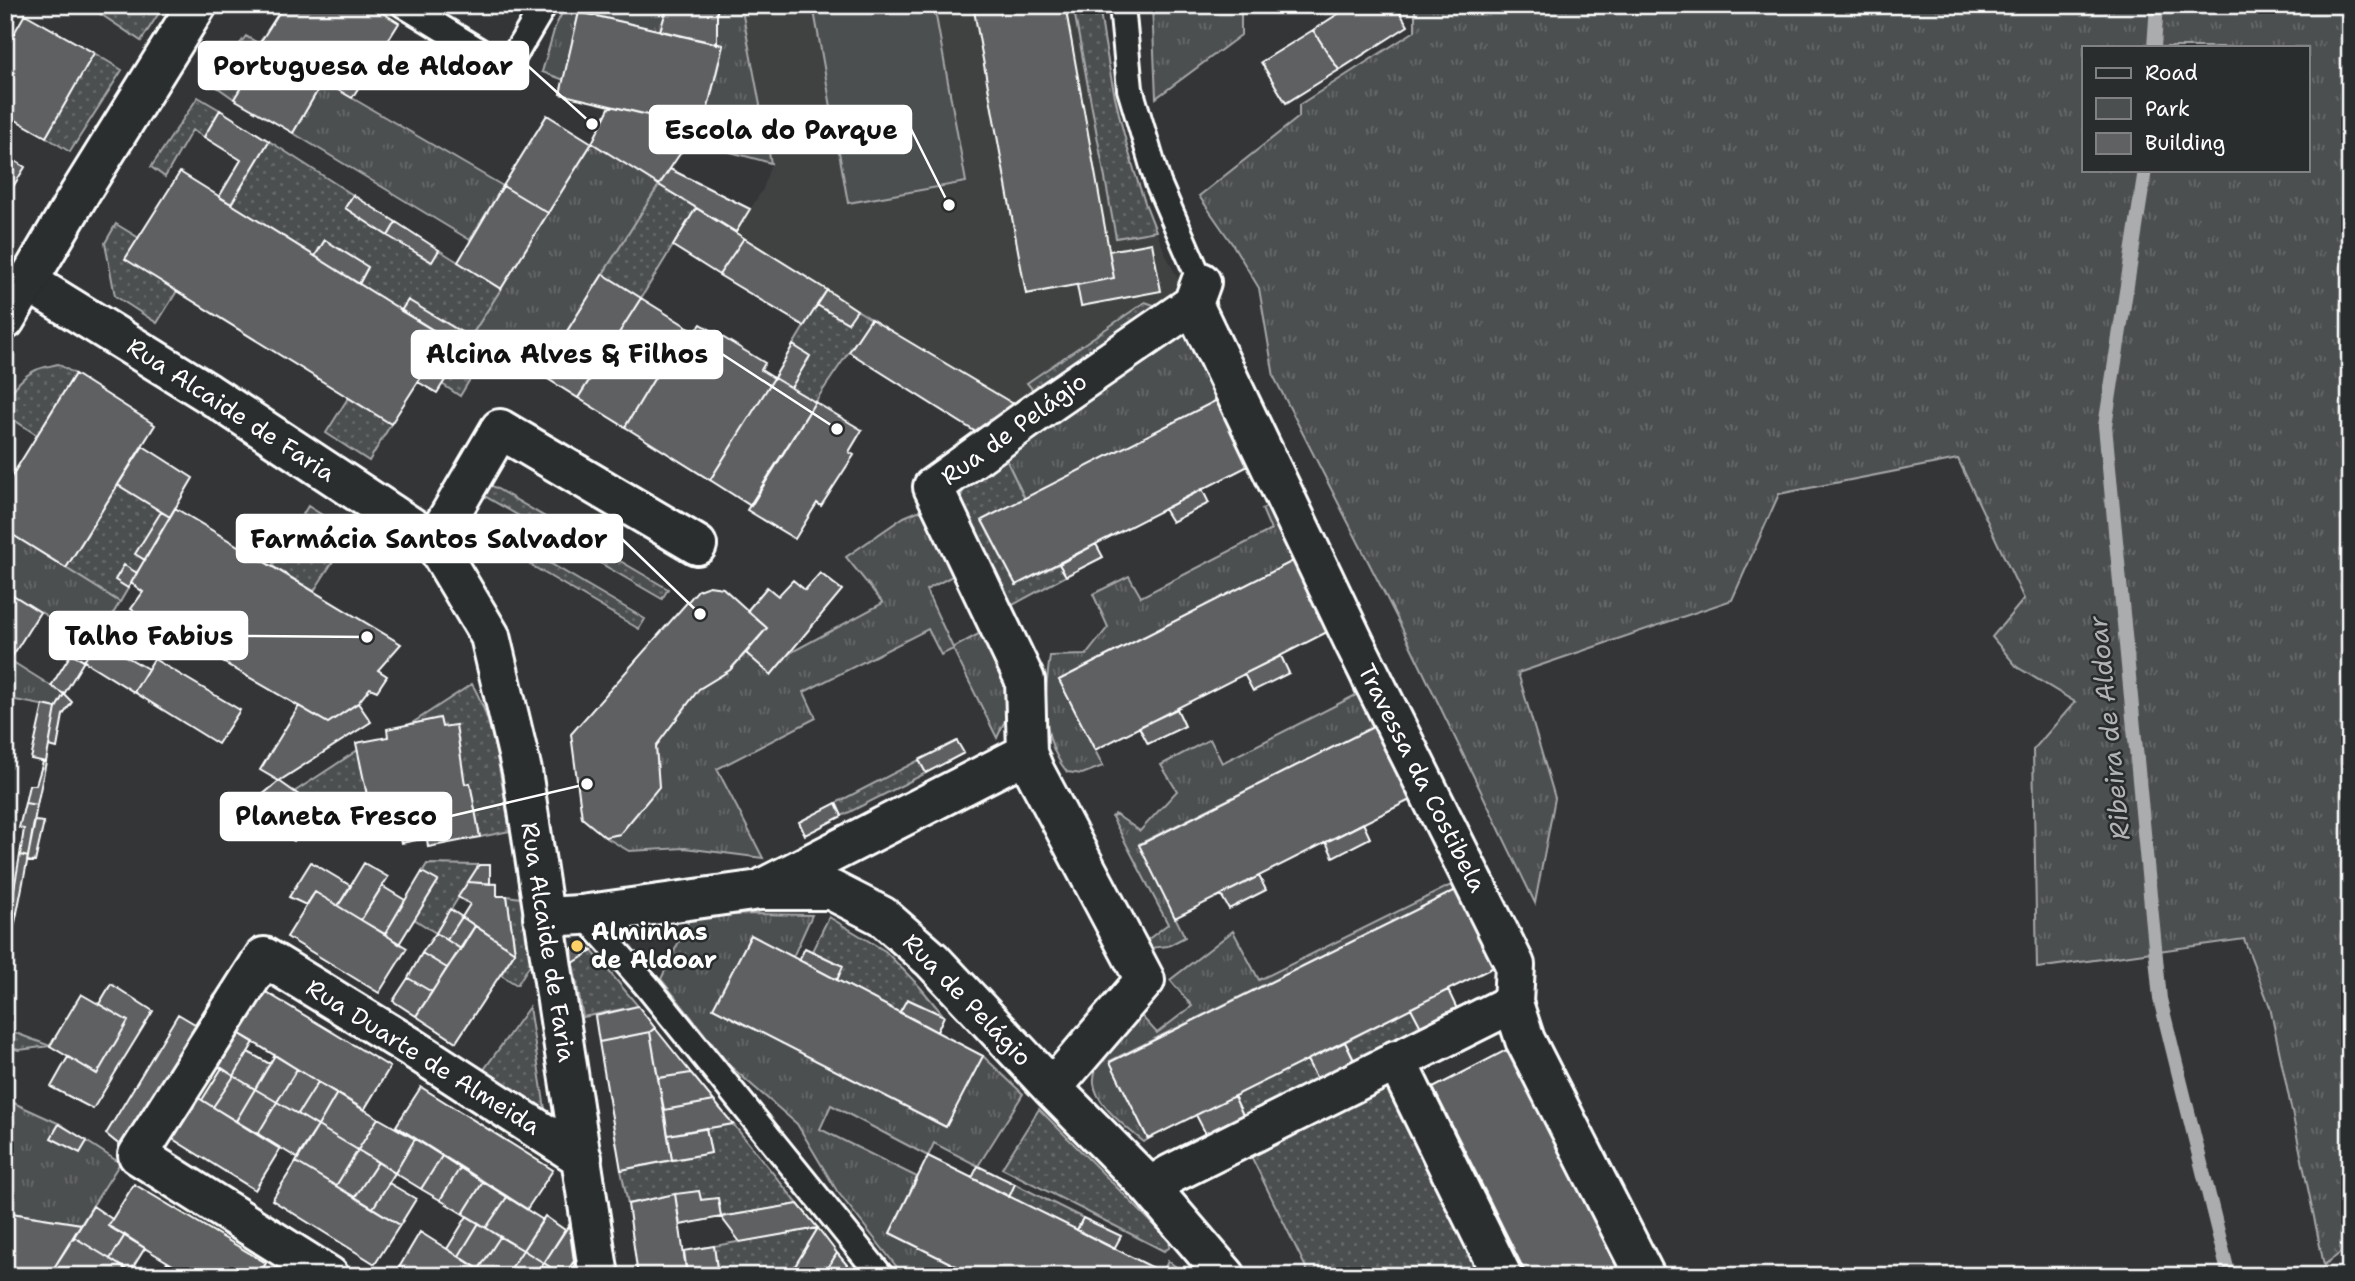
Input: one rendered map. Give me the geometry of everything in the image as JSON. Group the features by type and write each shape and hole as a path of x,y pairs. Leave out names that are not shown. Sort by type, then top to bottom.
{"street":[{"path":"5,320 197,5"},
{"name":"Rua Alcaide de Faria","path":"27,281 208,393 434,542 490,636 522,771 599,1276"},
{"name":"Rua de Pelágio","path":"1052,1088 1145,981 1035,772 1027,753 1025,680 933,487 1197,293"},
{"name":"Travessa da Costibela","path":"1197,293 1349,631 1515,965 1513,1003 1525,1040 1646,1276"},
{"path":"434,542 500,429 698,545"},
{"name":"Rua de Pelágio","path":"760,890 1027,753"},
{"name":"Rua de Pelágio","path":"544,917 581,915 760,890 831,890 882,916 932,960 1052,1088 1150,1187 1226,1276"},
{"name":"Rua Duarte de Almeida","path":"330,1276 138,1156 264,957 411,1047 582,1158"},
{"path":"1150,1187 1171,1174 1513,1003"},
{"path":"1396,1060 1502,1276"}],"lane":[{"path":"404,5 507,68 544,5"},
{"path":"1122,5 1130,89 1158,183 1197,293"},
{"path":"581,915 647,986 881,1276"}],"shaded area":[{"path":"741,5 1099,5 1108,68 1125,142 1143,201 1184,291 1017,406 871,319 744,238 736,232 763,189 771,163"}],"green space":[{"path":"87,5 164,5 141,41"},
{"path":"566,5 668,5 660,31 579,12 564,80 542,72 555,27"},
{"path":"717,5 741,5 771,163 689,141 698,127 703,128 723,46 717,44"},
{"path":"813,5 934,5 966,182 848,203"},
{"path":"1073,5 1099,5 1120,120 1145,204 1156,231 1116,238"},
{"path":"1152,5 1241,5 1241,35 1156,98"},
{"path":"1415,5 2350,5 2350,1246 2324,1265 2270,1007 2244,939 2037,968 2033,750 2075,702 2017,667 1992,637 2024,599 1958,459 1779,494 1732,600 1518,673 1555,798 1535,903 1399,622 1274,377 1259,288 1199,196 1299,117 1299,105 1415,31"},
{"path":"246,36 323,81 319,88 234,99 210,82"},
{"path":"94,53 122,70 70,152 46,137"},
{"path":"323,81 503,186 470,240 293,133"},
{"path":"198,97 220,110 204,137 192,130 165,177 151,167"},
{"path":"269,141 353,195 345,208 431,262 439,250 501,289 473,333 491,344 460,396 442,384 470,337 408,300 401,311 359,284 368,267 325,240 315,256 231,204"},
{"path":"592,143 659,185 540,374 473,333"},
{"path":"659,185 696,208 641,298 603,274"},
{"path":"116,224 139,238 177,291 157,323 115,296 105,243"},
{"path":"1145,302 1160,307 1036,394 1027,383"},
{"path":"817,305 847,323 857,310 871,319 815,402 791,388 810,356 793,345"},
{"path":"1187,329 1219,399 1025,499 1003,453"},
{"path":"58,364 75,374 37,435 5,414 8,401 24,377 41,368"},
{"path":"348,398 391,424 369,461 326,433"},
{"path":"1003,453 1025,499 982,521 1016,585 1059,564 1066,576 1011,606 959,502 967,480"},
{"path":"489,484 668,589 662,599 483,495"},
{"path":"118,485 170,517 120,602 66,568"},
{"path":"1272,504 1297,559 1059,680 1103,766 1082,774 1067,772 1058,759 1048,731 1046,687 1050,656 1086,655 1108,627 1093,594 1129,576 1141,597 1271,530 1262,509"},
{"path":"308,506 351,533 314,591 272,566"},
{"path":"918,511 928,513 958,573 926,590 953,648 986,630 1011,681 1007,716 997,738 953,649 941,655 928,629 804,692 816,718 717,769 763,858 685,848 629,851 605,837 620,834 656,746 699,689 730,670 746,653 771,674 788,654 883,603 846,557 904,517"},
{"path":"5,530 120,602 94,645 5,590"},
{"path":"495,531 645,619 639,629 490,541"},
{"path":"5,657 64,694 56,708 5,698"},
{"path":"1352,667 1381,723 1139,844 1185,937 1168,946 1150,948 1146,941 1168,924 1112,817 1115,814 1140,831 1177,791 1161,765 1210,739 1222,763 1356,695 1345,670"},
{"path":"472,684 492,735 510,831 480,837 470,784 465,784 440,719 409,725"},
{"path":"358,750 367,795 313,805 294,792"},
{"path":"919,760 926,773 842,816 836,803"},
{"path":"427,864 479,865 436,933 414,919 438,881 422,872"},
{"path":"1461,880 1464,886 1110,1061 1148,1139 1144,1142 1105,1106 1096,1092 1094,1079 1097,1065 1136,1010 1157,1033 1192,1006 1170,980 1233,931 1259,980"},
{"path":"507,896 521,898 531,963 517,985 501,975 515,952"},
{"path":"751,914 812,915 793,957 750,936 714,1008 945,1127 983,1056 1023,1094 978,1166 934,1143 928,1156 831,1105 820,1129 917,1177 890,1233 976,1276 904,1276 837,1191 797,1124 730,1066 661,979 690,918"},
{"path":"829,917 885,951 944,1016 908,999 899,1012 837,980 843,966 812,951"},
{"path":"592,951 638,1006 583,1017 573,963"},
{"path":"529,1007 545,1109 483,1071"},
{"path":"1411,1008 1422,1029 1355,1061 1345,1042"},
{"path":"5,1029 50,1046 19,1050 5,1047"},
{"path":"1307,1060 1317,1079 1244,1117 1234,1096"},
{"path":"1389,1086 1487,1276 1310,1276 1250,1154"},
{"path":"5,1099 60,1124 120,1163 81,1224 5,1212"},
{"path":"1039,1109 1170,1241 1169,1248 1164,1251 1002,1168"},
{"path":"733,1124 798,1204 721,1217 718,1198 701,1200 699,1191 628,1204 621,1170 711,1153 706,1128"},
{"path":"1015,1184 1083,1218 1077,1230 1009,1197"},
{"path":"818,1228 789,1276 769,1276 762,1272 756,1276 718,1276 714,1246"},
{"path":"1168,1261 1189,1276 1161,1276"}],"building":[{"path":"284,5 370,5 399,23 352,98 259,44"},
{"path":"668,5 717,5 717,44 660,31"},
{"path":"973,5 1065,5 1114,278 1026,294"},
{"path":"1352,5 1395,5 1408,26 1339,70 1313,30"},
{"path":"579,12 723,45 703,128 560,94"},
{"path":"25,14 94,53 46,137 5,114 5,49"},
{"path":"1313,30 1339,70 1286,103 1261,62"},
{"path":"261,54 319,88 293,133 234,99"},
{"path":"610,106 698,127 659,185 592,143"},
{"path":"220,110 269,141 231,204 219,197 241,160 204,137"},
{"path":"547,115 592,143 548,213 503,186"},
{"path":"5,155 25,167 5,200"},
{"path":"670,169 750,209 736,232 659,185"},
{"path":"180,172 446,338 391,424 125,259"},
{"path":"503,186 548,213 501,289 458,262"},
{"path":"353,195 396,222 388,236 345,208"},
{"path":"696,208 744,238 719,275 673,246"},
{"path":"396,222 439,250 432,262 388,236"},
{"path":"744,238 827,290 804,326 719,275"},
{"path":"325,240 368,267 359,284 315,256"},
{"path":"1152,243 1161,291 1081,306 1077,285 1114,278 1109,251"},
{"path":"603,274 641,298 578,398 540,374"},
{"path":"827,290 857,310 848,323 817,305"},
{"path":"641,298 686,326 625,427 578,398"},
{"path":"408,300 471,338 437,393 418,382 446,338 401,311"},
{"path":"871,319 1017,406 979,434 849,352"},
{"path":"701,324 765,363 761,370 774,378 710,480 625,427 686,326 696,331"},
{"path":"793,345 810,356 791,388 774,378"},
{"path":"75,374 155,425 66,568 5,530 5,487"},
{"path":"774,378 815,402 751,506 710,480"},
{"path":"1219,399 1252,464 1016,585 982,520"},
{"path":"815,402 862,430 849,452 854,455 821,506 817,503 795,539 747,510"},
{"path":"143,446 193,478 170,517 118,485"},
{"path":"1202,489 1209,503 1172,522 1164,509"},
{"path":"175,508 401,644 378,670 387,676 377,691 370,688 358,703 328,723 131,609 143,592 131,583"},
{"path":"161,512 170,517 145,560 135,554"},
{"path":"1096,544 1103,557 1066,576 1059,564"},
{"path":"1297,559 1333,629 1095,750 1059,680"},
{"path":"124,565 137,573 128,588 115,580"},
{"path":"820,573 842,590 771,675 746,653 767,628 747,611 767,587 778,596 793,580 805,590"},
{"path":"709,586 723,588 767,628 730,670 699,689 656,746 659,787 620,834 605,837 582,818 571,734 698,590"},
{"path":"5,590 40,612 10,660 5,657"},
{"path":"97,640 148,669 134,692 84,661"},
{"path":"71,654 84,661 64,694 51,686"},
{"path":"1281,656 1289,673 1253,691 1244,674"},
{"path":"154,659 240,710 218,744 134,692"},
{"path":"64,694 72,702 63,715 57,748 49,746 56,708"},
{"path":"358,703 371,722 279,781 260,770 299,706 328,723"},
{"path":"43,705 56,708 46,762 31,759"},
{"path":"1177,709 1185,726 1148,744 1139,727"},
{"path":"440,718 442,727 456,725 465,784 470,783 480,837 428,847 427,838 401,843 399,833 359,839 352,798 367,795 356,743 388,737 387,729"},
{"path":"1381,723 1418,796 1175,918 1139,845"},
{"path":"957,741 964,753 926,773 919,760"},
{"path":"43,762 46,762 37,805 25,803 29,785 36,785"},
{"path":"279,781 313,805 321,804 294,841 244,810"},
{"path":"25,803 37,805 28,857 20,855 24,829 19,828"},
{"path":"836,803 842,816 805,835 799,822"},
{"path":"35,821 44,822 35,862 27,861"},
{"path":"1363,823 1370,838 1333,857 1326,842"},
{"path":"20,855 28,857 17,913 10,912"},
{"path":"311,862 351,886 338,906 315,892 306,905 289,897"},
{"path":"364,863 388,877 361,920 338,906"},
{"path":"479,865 490,865 490,884 468,882"},
{"path":"422,872 438,881 399,944 385,934"},
{"path":"1259,876 1266,890 1229,909 1221,895"},
{"path":"468,882 497,884 497,896 507,896 515,952 462,917 470,904 458,897"},
{"path":"382,886 405,900 385,934 361,920"},
{"path":"1464,886 1502,963 1148,1139 1110,1062"},
{"path":"315,892 407,948 379,993 287,937"},
{"path":"450,909 462,917 447,940 436,933"},
{"path":"10,912 17,913 5,969 5,925"},
{"path":"462,917 475,926 461,949 447,940"},
{"path":"475,926 515,952 456,1042 416,1016"},
{"path":"436,933 461,949 447,968 422,953"},
{"path":"751,935 983,1056 946,1127 713,1008"},
{"path":"576,944 582,944 592,951 573,963 572,949"},
{"path":"805,948 843,966 837,980 799,960"},
{"path":"422,953 447,968 432,992 408,978"},
{"path":"408,978 432,992 416,1016 393,1001"},
{"path":"111,984 153,1011 93,1109 51,1087 68,1057 97,1074 128,1021 99,1004"},
{"path":"256,986 390,1067 364,1110 230,1028"},
{"path":"1448,990 1458,1011 1422,1029 1411,1008"},
{"path":"81,994 128,1021 97,1074 50,1046"},
{"path":"214,995 222,1002 127,1151 106,1134 178,1014 195,1024"},
{"path":"907,999 944,1016 937,1032 900,1012"},
{"path":"638,1006 655,1028 650,1032 599,1042 595,1016"},
{"path":"230,1028 254,1042 234,1076 210,1061"},
{"path":"655,1028 691,1073 658,1078 650,1032"},
{"path":"650,1032 672,1160 621,1170 599,1042"},
{"path":"1345,1042 1359,1071 1317,1079 1307,1060"},
{"path":"1510,1048 1625,1276 1527,1276 1433,1088"},
{"path":"248,1052 270,1064 255,1089 234,1076"},
{"path":"275,1055 297,1069 277,1102 255,1089"},
{"path":"222,1068 234,1076 213,1107 202,1100"},
{"path":"297,1069 318,1082 298,1114 277,1102"},
{"path":"691,1073 714,1101 664,1110 658,1078"},
{"path":"234,1076 255,1089 236,1121 213,1107"},
{"path":"318,1082 337,1093 318,1126 298,1114"},
{"path":"421,1087 553,1170 527,1209 396,1126"},
{"path":"255,1089 277,1102 258,1134 236,1121"},
{"path":"189,1092 280,1149 255,1190 163,1133"},
{"path":"337,1093 378,1118 358,1150 318,1126"},
{"path":"1234,1096 1244,1117 1207,1136 1196,1115"},
{"path":"714,1101 733,1124 668,1135 664,1110"},
{"path":"277,1102 318,1126 297,1158 258,1134"},
{"path":"378,1118 415,1139 395,1173 358,1150"},
{"path":"59,1124 87,1141 80,1153 51,1138"},
{"path":"318,1126 358,1150 336,1186 296,1162"},
{"path":"706,1128 711,1153 672,1160 668,1135"},
{"path":"415,1139 442,1156 421,1189 395,1173"},
{"path":"1459,1140 1478,1177 1468,1182 1450,1146"},
{"path":"358,1150 378,1162 355,1197 336,1186"},
{"path":"442,1156 460,1168 440,1200 421,1189"},
{"path":"928,1156 1162,1272 1161,1276 976,1276 890,1233"},
{"path":"296,1162 400,1225 375,1264 272,1200"},
{"path":"378,1162 395,1173 373,1208 355,1197"},
{"path":"978,1166 1015,1184 1009,1197 972,1178"},
{"path":"460,1168 483,1182 463,1214 440,1200"},
{"path":"483,1182 507,1197 486,1228 463,1214"},
{"path":"389,1183 416,1199 400,1225 373,1208"},
{"path":"134,1184 266,1263 259,1276 191,1276 108,1226"},
{"path":"699,1191 701,1200 718,1198 721,1217 680,1225 675,1194"},
{"path":"675,1194 687,1276 638,1276 628,1204"},
{"path":"507,1197 543,1220 523,1250 486,1228"},
{"path":"798,1204 818,1228 740,1242 721,1217"},
{"path":"93,1206 112,1219 108,1226 125,1235 110,1259 74,1237"},
{"path":"5,1212 81,1224 49,1276 5,1276"},
{"path":"467,1216 479,1223 459,1256 447,1249"},
{"path":"545,1216 565,1230 544,1263 523,1250"},
{"path":"1083,1218 1121,1236 1114,1249 1077,1230"},
{"path":"479,1223 500,1237 479,1269 459,1256"},
{"path":"569,1225 574,1261 564,1276 544,1263"},
{"path":"818,1228 837,1253 823,1276 789,1276"},
{"path":"420,1232 447,1249 489,1276 394,1276"},
{"path":"125,1235 145,1248 130,1272 110,1259"},
{"path":"74,1237 136,1276 53,1276 50,1274"},
{"path":"500,1237 523,1250 506,1276 490,1276 479,1269"},
{"path":"714,1246 717,1269 687,1274 684,1251"},
{"path":"523,1250 544,1263 535,1276 506,1276"},
{"path":"837,1253 853,1272 851,1276 823,1276"},
{"path":"574,1261 576,1276 564,1276"},
{"path":"167,1262 191,1276 158,1276"},
{"path":"544,1263 564,1276 535,1276"},
{"path":"717,1269 718,1276 687,1276 687,1274"}],"waterway":[{"name":"Ribeira de Aldoar","path":"2154,46 2157,5"},
{"name":"Ribeira de Aldoar","path":"2145,172 2105,426 2160,999 2229,1276"}],"place":[{"name":"Portuguesa de Aldoar","path":"592,124"},
{"name":"Escola do Parque","path":"949,205"},
{"name":"Alcina Alves & Filhos","path":"837,429"},
{"name":"Farmácia Santos Salvador","path":"700,614"},
{"name":"Talho Fabius","path":"367,637"},
{"name":"Planeta Fresco","path":"587,784"},
{"name":"Alminhas de Aldoar","path":"577,946"}]}
